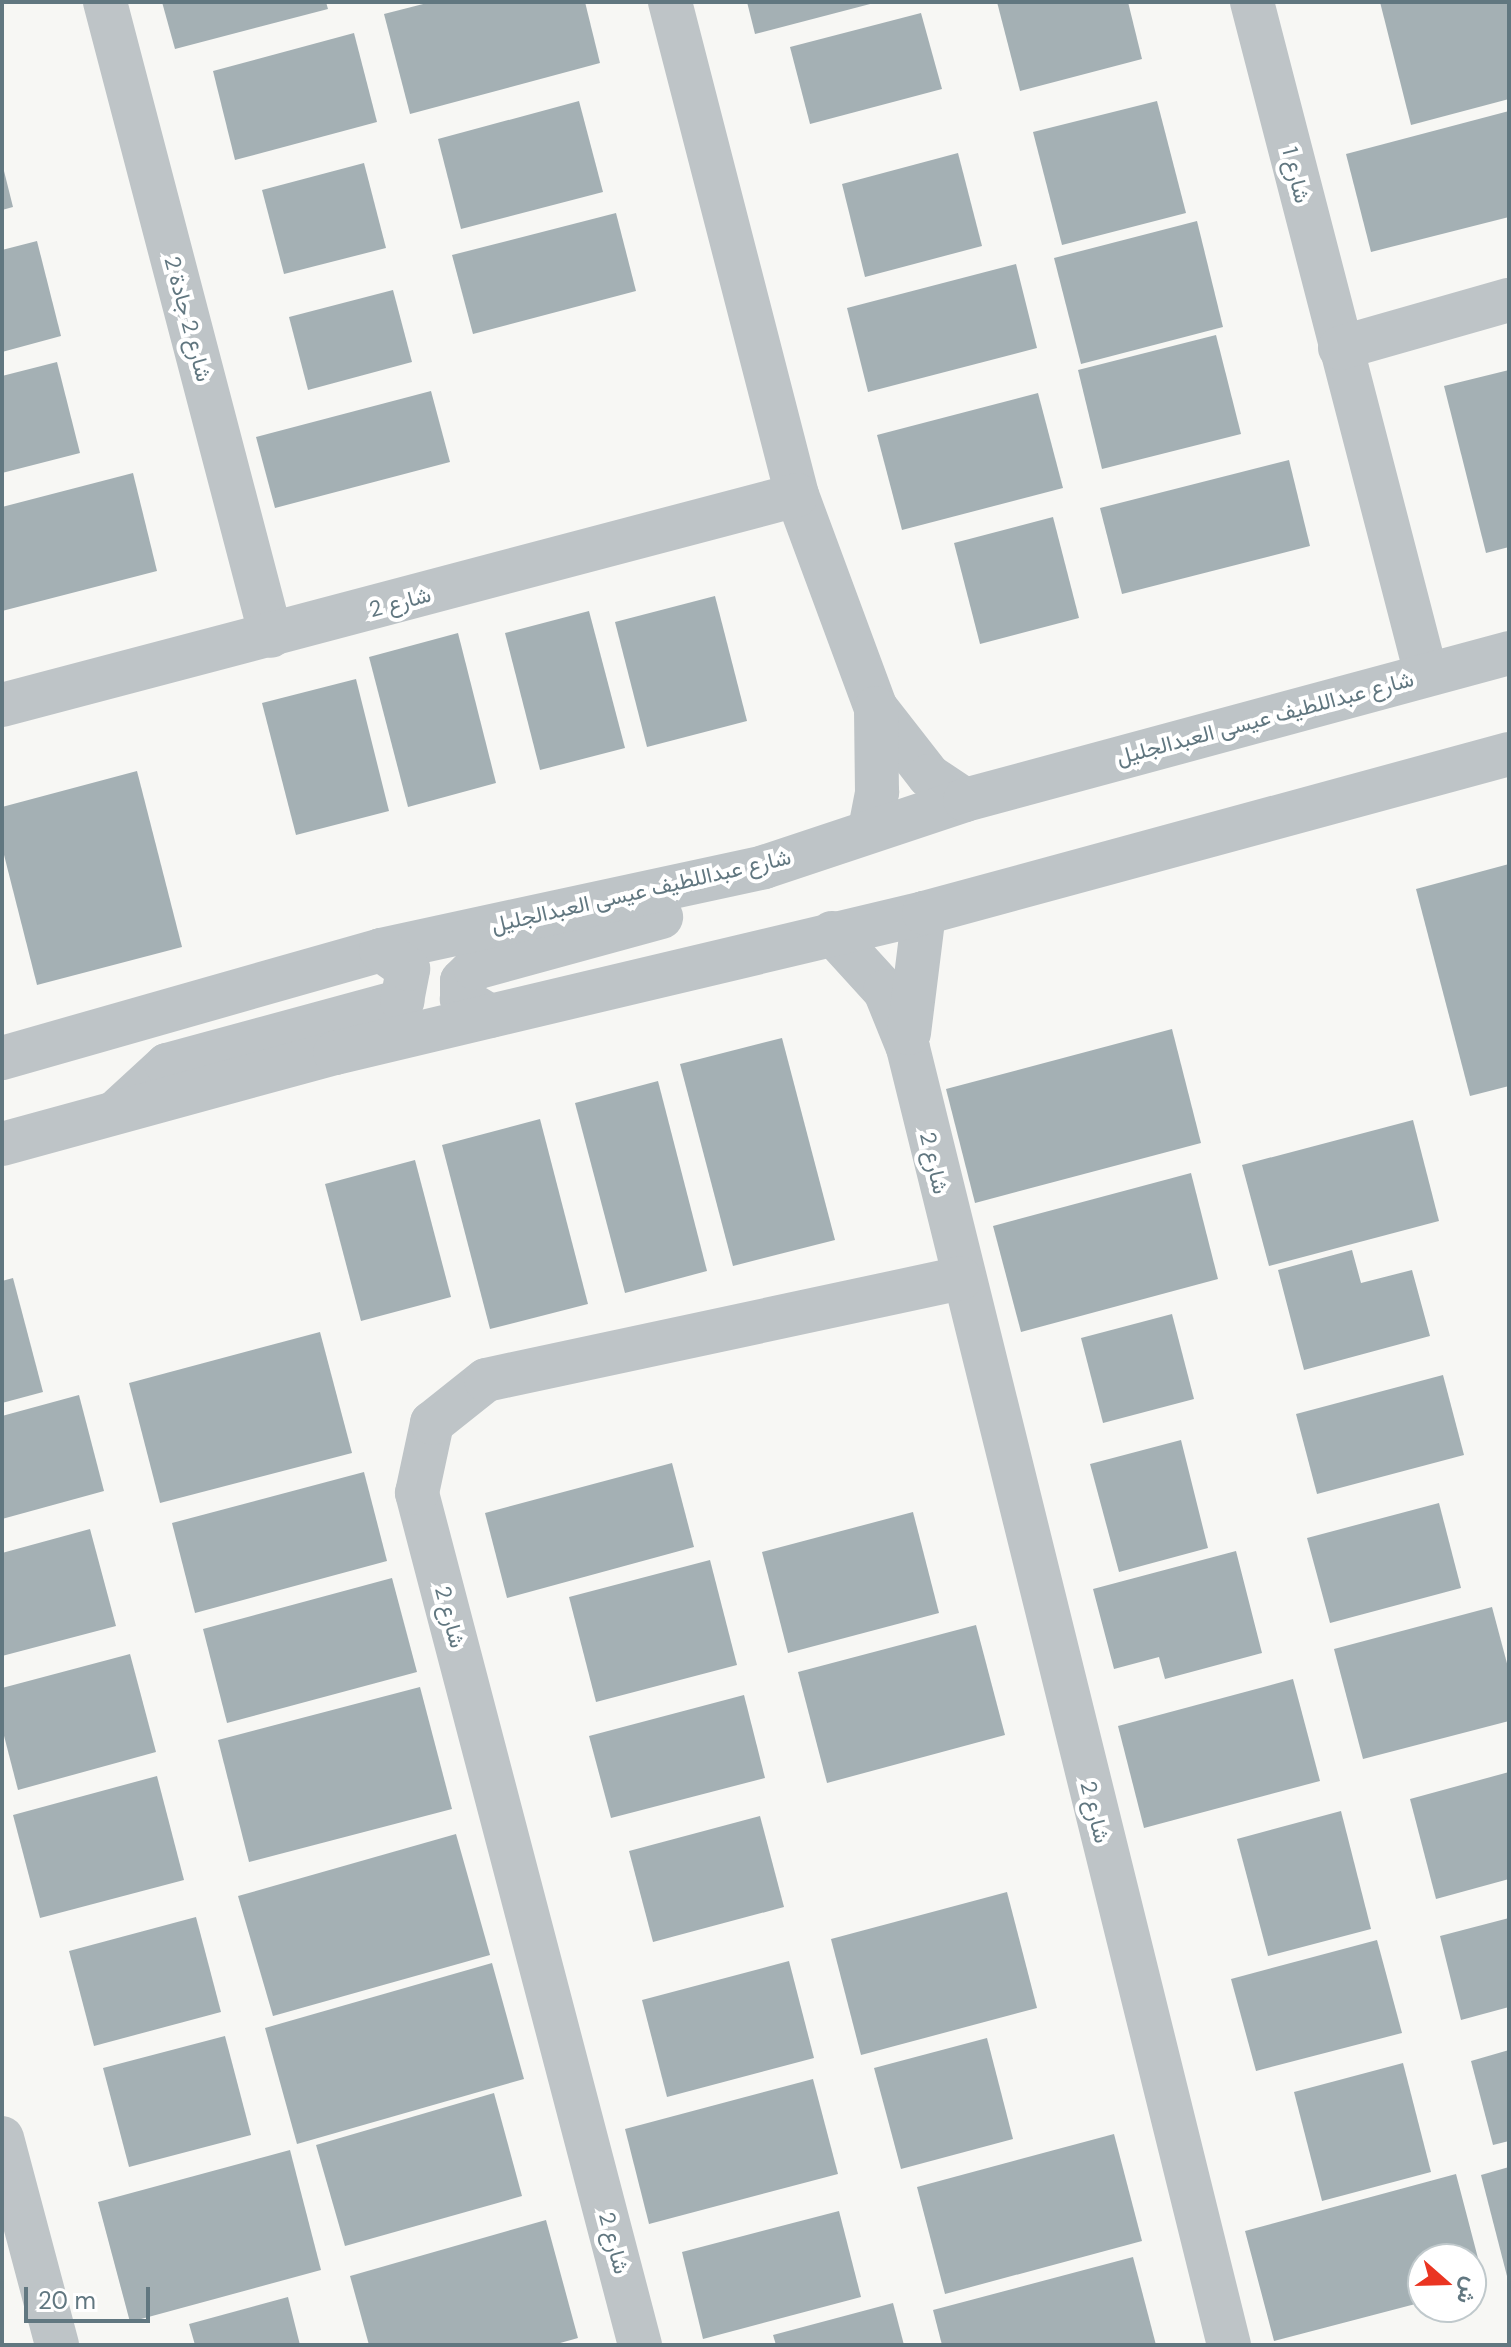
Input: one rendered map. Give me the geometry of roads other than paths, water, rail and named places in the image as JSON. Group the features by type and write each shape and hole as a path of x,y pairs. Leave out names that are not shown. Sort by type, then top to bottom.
{"street":[{"name":"شارع 2 جادة 2","path":"105,2 271,636"},
{"path":"670,2 797,495 876,708 929,776 965,800"},
{"name":"شارع 1","path":"1252,2 1426,674"},
{"path":"1340,348 1509,300"},
{"name":"شارع 2","path":"2,705 797,495"},
{"name":"شارع عبداللطيف عيسى العبدالجليل","path":"2,1058 381,950 764,867 870,829 965,800 1509,653"},
{"path":"870,829 876,708"},
{"path":"2,1144 490,1016 924,913 1509,754"},
{"path":"490,1016 462,999 462,981 475,968 647,922 764,867"},
{"name":"شارع 2","path":"908,1048 909,986 924,913"},
{"name":"شارع 2","path":"832,933 885,991 908,1048 960,1278 1229,2345"},
{"path":"116,1113 137,1085 167,1065 402,1001 408,969 381,950"},
{"name":"شارع 2","path":"640,2345 417,1493 432,1423 486,1380 960,1278"},
{"path":"2,2138 57,2345"}]}
